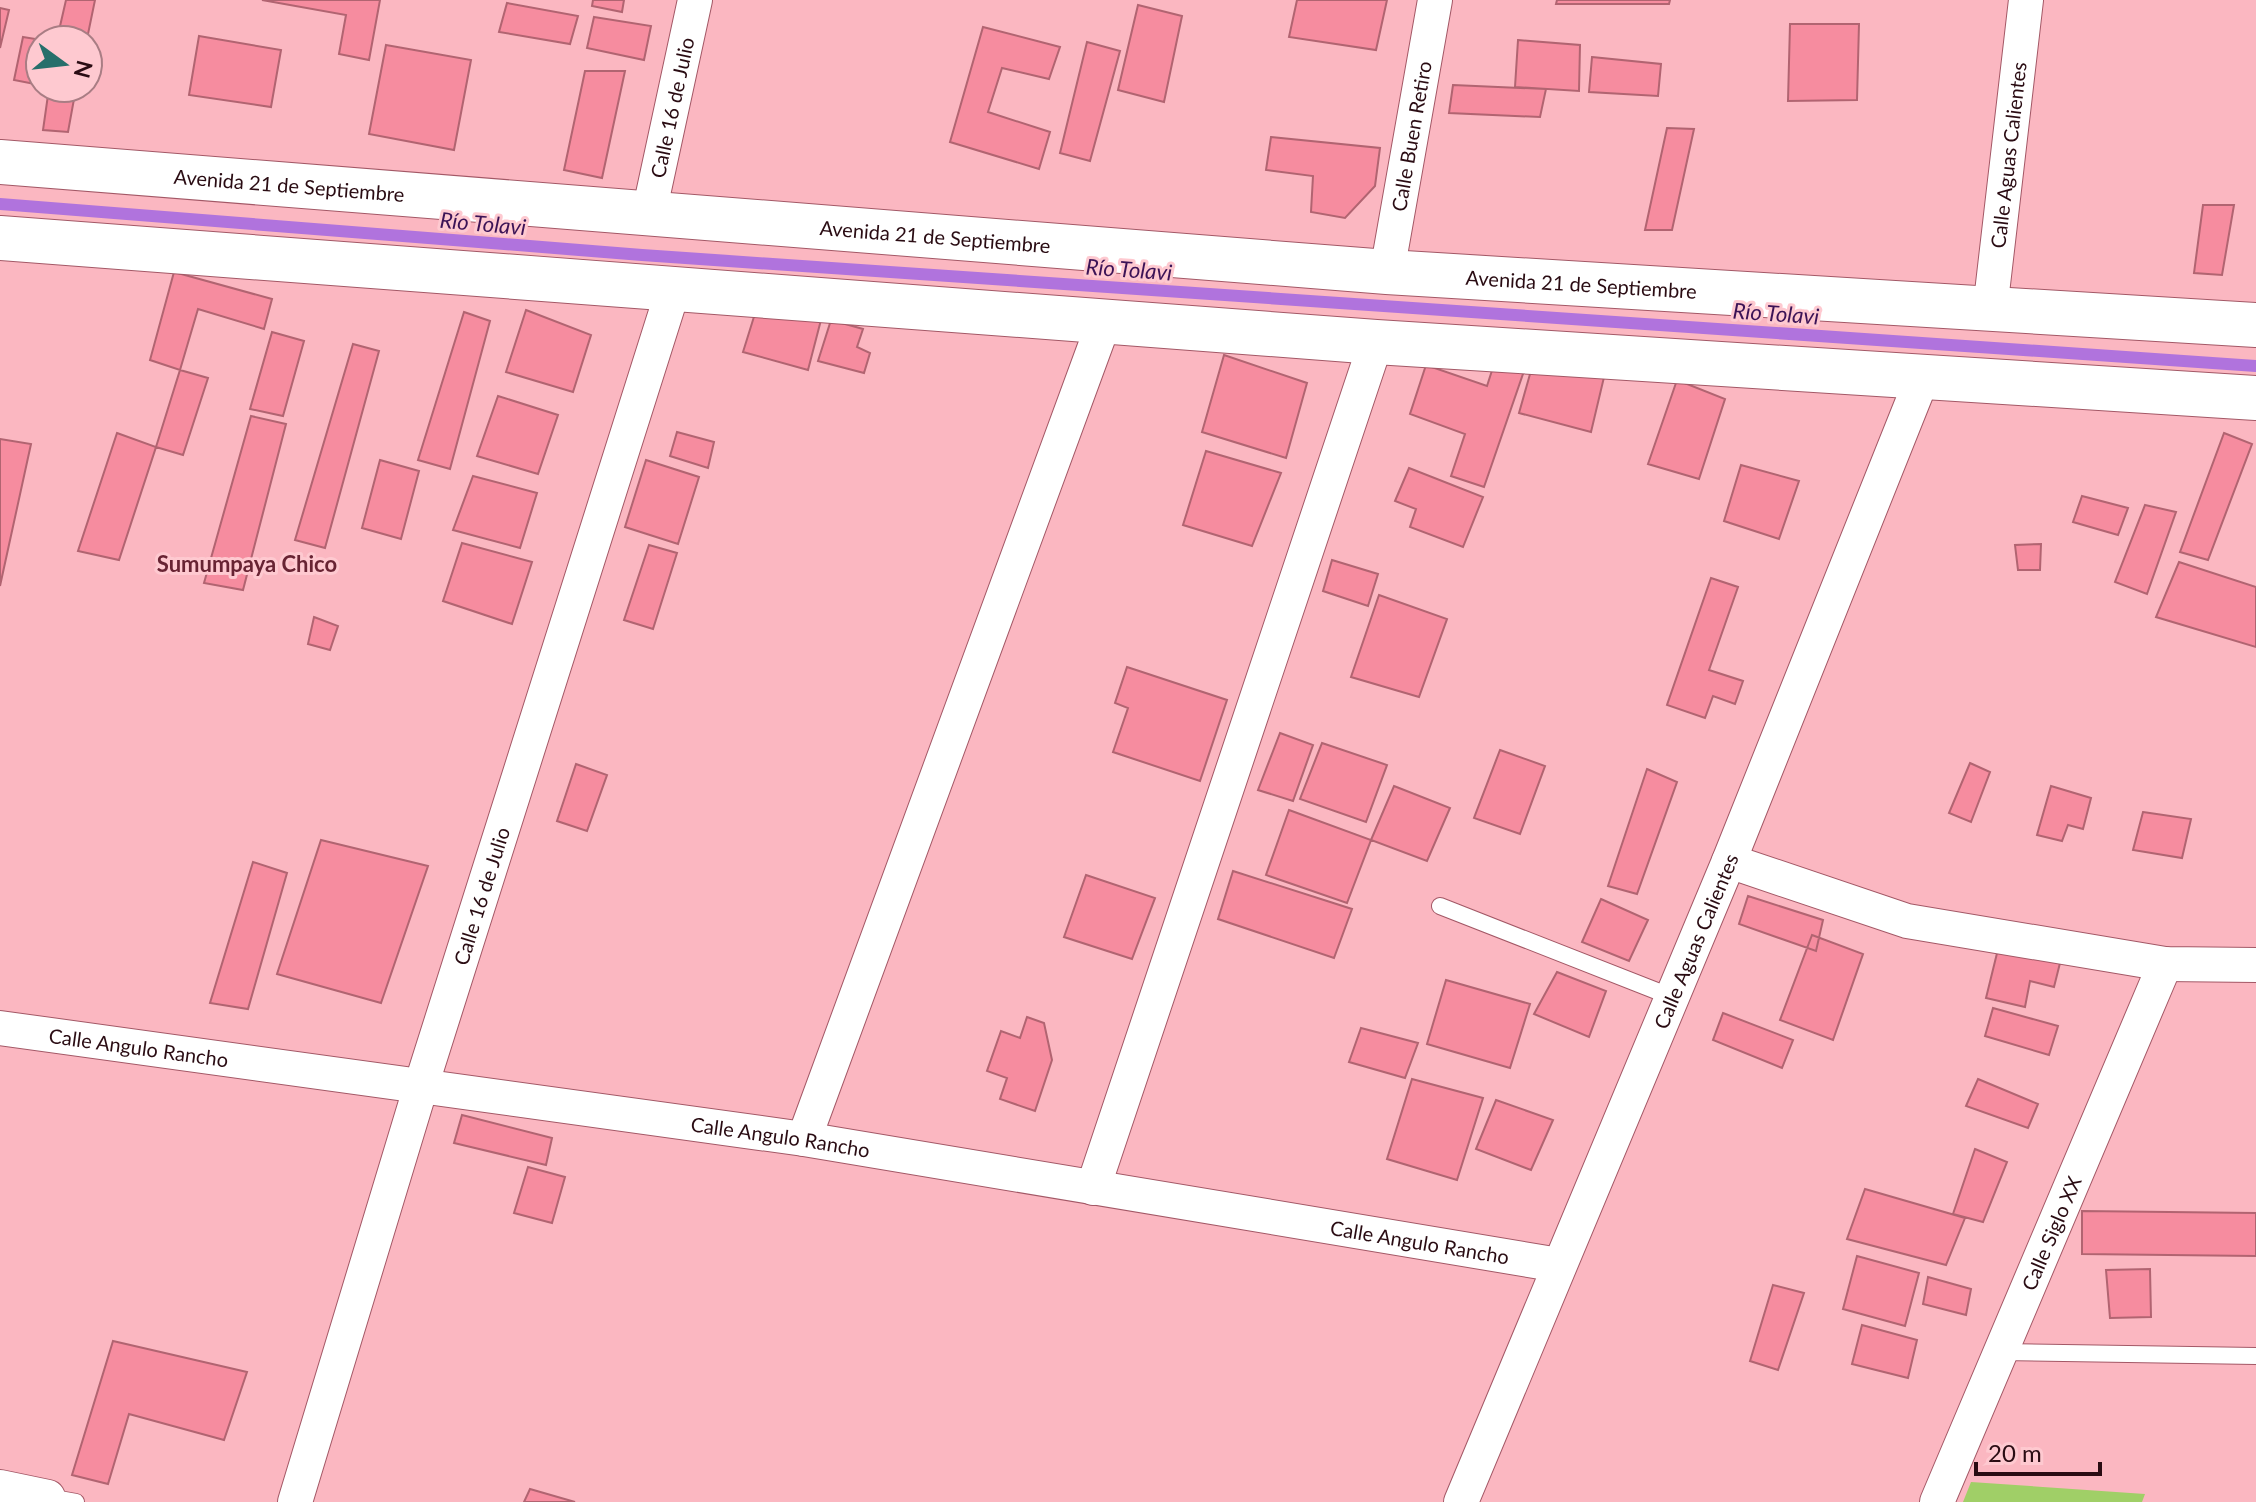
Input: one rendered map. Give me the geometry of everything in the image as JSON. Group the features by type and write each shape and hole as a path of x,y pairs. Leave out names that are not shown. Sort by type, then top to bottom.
{"street":[{"name":"Calle 16 de Julio","path":"649,213 695,0"},
{"name":"Calle Buen Retiro","path":"1387,272 1435,0"},
{"name":"Calle Aguas Calientes","path":"1990,310 2026,0"},
{"name":"Avenida 21 de Septiembre","path":"0,162 1387,272 2256,325"},
{"path":"0,238 1376,342 2256,398"},
{"name":"Calle 16 de Julio","path":"295,1502 421,1086 673,290"},
{"path":"804,1139 1104,322"},
{"path":"1093,1188 1376,342"},
{"name":"Calle Aguas Calientes","path":"1461,1502 1729,861 1923,376"},
{"path":"1729,861 1907,921 2165,964 2256,965"},
{"name":"Calle Siglo XX","path":"1937,1502 2165,964"},
{"name":"Calle Angulo Rancho","path":"0,1028 804,1139 1559,1265"},
{"path":"0,1487 62,1499"}],"lane":[{"path":"1440,906 1672,997"},
{"path":"2000,1352 2256,1356"}],"green space":[{"path":"1971,1482 2145,1494 2142,1502 1963,1502"}],"building":[{"path":"66,0 95,0 90,24 61,24"},
{"path":"262,0 380,0 369,60 339,54 346,15"},
{"path":"593,0 624,0 622,12 592,6"},
{"path":"1297,0 1387,0 1376,50 1289,37"},
{"path":"1557,0 1670,0 1669,4 1556,4"},
{"path":"507,3 578,16 570,44 499,32"},
{"path":"1138,5 1182,16 1164,102 1118,90"},
{"path":"0,8 9,10 0,48"},
{"path":"594,17 651,26 644,60 587,48"},
{"path":"1790,24 1859,24 1857,100 1788,101"},
{"path":"983,27 1060,47 1049,79 1002,68 988,112 1050,132 1039,169 950,142"},
{"path":"199,36 281,50 271,107 189,95"},
{"path":"23,37 24,37 24,82 14,80"},
{"path":"1518,40 1580,45 1579,91 1515,87"},
{"path":"1087,42 1120,51 1090,161 1060,153"},
{"path":"386,45 471,60 454,150 369,134"},
{"path":"1592,57 1661,64 1658,96 1589,92"},
{"path":"585,71 625,71 602,178 564,170"},
{"path":"1453,85 1546,89 1540,117 1449,113"},
{"path":"47,104 73,104 68,132 43,130"},
{"path":"1667,128 1694,129 1672,230 1645,230"},
{"path":"1271,137 1380,148 1375,186 1345,218 1311,212 1313,176 1266,170"},
{"path":"2203,205 2234,205 2222,275 2194,273"},
{"path":"174,272 272,299 264,329 198,309 180,370 150,360"},
{"path":"757,307 822,316 808,370 743,352"},
{"path":"526,310 591,335 573,392 506,372"},
{"path":"464,312 490,321 450,469 418,460"},
{"path":"831,320 863,329 857,347 870,353 864,373 818,361"},
{"path":"272,332 304,341 283,416 250,409"},
{"path":"353,344 379,351 325,548 295,540"},
{"path":"1224,355 1307,383 1286,458 1202,432"},
{"path":"1496,358 1525,368 1484,487 1451,476 1465,434 1410,414 1426,365 1487,386"},
{"path":"1532,367 1605,373 1591,432 1519,413"},
{"path":"180,370 208,378 183,455 156,447"},
{"path":"1677,380 1725,399 1699,479 1648,464"},
{"path":"498,396 558,415 538,474 477,456"},
{"path":"251,416 286,424 243,590 204,583"},
{"path":"677,432 714,442 708,468 670,456"},
{"path":"117,433 156,447 119,560 78,551"},
{"path":"2224,433 2252,444 2208,560 2180,552"},
{"path":"0,439 31,444 0,586"},
{"path":"1206,451 1281,473 1252,546 1183,525"},
{"path":"380,460 419,471 401,539 362,528"},
{"path":"646,460 699,477 678,544 625,527"},
{"path":"1741,465 1799,481 1779,539 1724,521"},
{"path":"1409,468 1483,497 1463,547 1410,527 1416,509 1395,501"},
{"path":"473,476 537,493 520,548 453,530"},
{"path":"2082,496 2128,508 2118,535 2073,522"},
{"path":"2145,505 2176,512 2147,594 2115,582"},
{"path":"462,543 532,562 512,624 443,601"},
{"path":"2041,544 2040,570 2018,570 2015,545"},
{"path":"649,545 677,553 653,629 624,620"},
{"path":"1332,560 1378,574 1368,606 1323,591"},
{"path":"2179,562 2256,587 2256,647 2156,617"},
{"path":"1711,578 1738,587 1709,670 1743,681 1735,704 1713,696 1705,718 1667,705"},
{"path":"1379,595 1447,619 1419,697 1351,677"},
{"path":"314,617 338,626 330,650 308,644"},
{"path":"1127,667 1227,700 1200,781 1113,752 1128,708 1115,703"},
{"path":"1280,733 1313,745 1293,801 1258,790"},
{"path":"1322,743 1387,765 1366,822 1300,799"},
{"path":"1500,750 1545,766 1520,834 1474,818"},
{"path":"1970,763 1990,772 1971,822 1949,813"},
{"path":"576,764 607,775 587,831 557,821"},
{"path":"1647,769 1677,782 1637,894 1608,886"},
{"path":"1394,786 1450,808 1427,861 1371,840"},
{"path":"2051,786 2091,798 2083,829 2068,825 2062,841 2037,835"},
{"path":"1289,810 1371,840 1347,903 1266,875"},
{"path":"2143,812 2191,819 2182,858 2133,850"},
{"path":"321,840 428,866 381,1003 277,974"},
{"path":"253,862 287,873 248,1009 210,1003"},
{"path":"1233,871 1352,909 1334,958 1218,919"},
{"path":"1086,875 1155,898 1132,959 1064,937"},
{"path":"1748,896 1823,920 1816,951 1739,924"},
{"path":"1601,899 1648,920 1629,961 1582,942"},
{"path":"1812,935 1863,954 1833,1040 1780,1020"},
{"path":"2000,941 2062,955 2054,987 2030,981 2025,1007 1986,998"},
{"path":"1557,972 1606,991 1589,1037 1534,1014"},
{"path":"1446,980 1530,1004 1510,1068 1427,1044"},
{"path":"1993,1008 2058,1026 2049,1055 1985,1036"},
{"path":"1723,1013 1793,1040 1782,1068 1713,1040"},
{"path":"1027,1017 1044,1023 1052,1060 1035,1111 1000,1099 1007,1078 987,1071 1001,1031 1020,1038"},
{"path":"1361,1028 1418,1043 1405,1078 1349,1062"},
{"path":"1412,1079 1483,1098 1457,1180 1387,1159"},
{"path":"1978,1079 2038,1104 2028,1128 1966,1106"},
{"path":"1496,1100 1553,1120 1531,1170 1476,1149"},
{"path":"462,1115 552,1138 546,1165 454,1143"},
{"path":"1975,1149 2007,1162 1983,1222 1953,1214"},
{"path":"528,1167 565,1177 552,1223 514,1213"},
{"path":"1865,1189 1965,1218 1946,1265 1847,1239"},
{"path":"2082,1211 2256,1213 2256,1256 2082,1254"},
{"path":"1857,1256 1919,1273 1905,1326 1843,1309"},
{"path":"2150,1269 2151,1317 2110,1318 2106,1270"},
{"path":"1928,1277 1971,1289 1966,1315 1923,1304"},
{"path":"1773,1285 1804,1293 1778,1370 1750,1361"},
{"path":"1862,1325 1917,1340 1908,1378 1852,1364"},
{"path":"113,1341 247,1372 224,1440 129,1414 108,1484 72,1475"},
{"path":"530,1489 575,1502 524,1502"}],"waterway":[{"name":"Río Tolavi","path":"0,204 642,255 2256,366"}],"district":[{"name":"Sumumpaya Chico","path":"247,563"}]}
